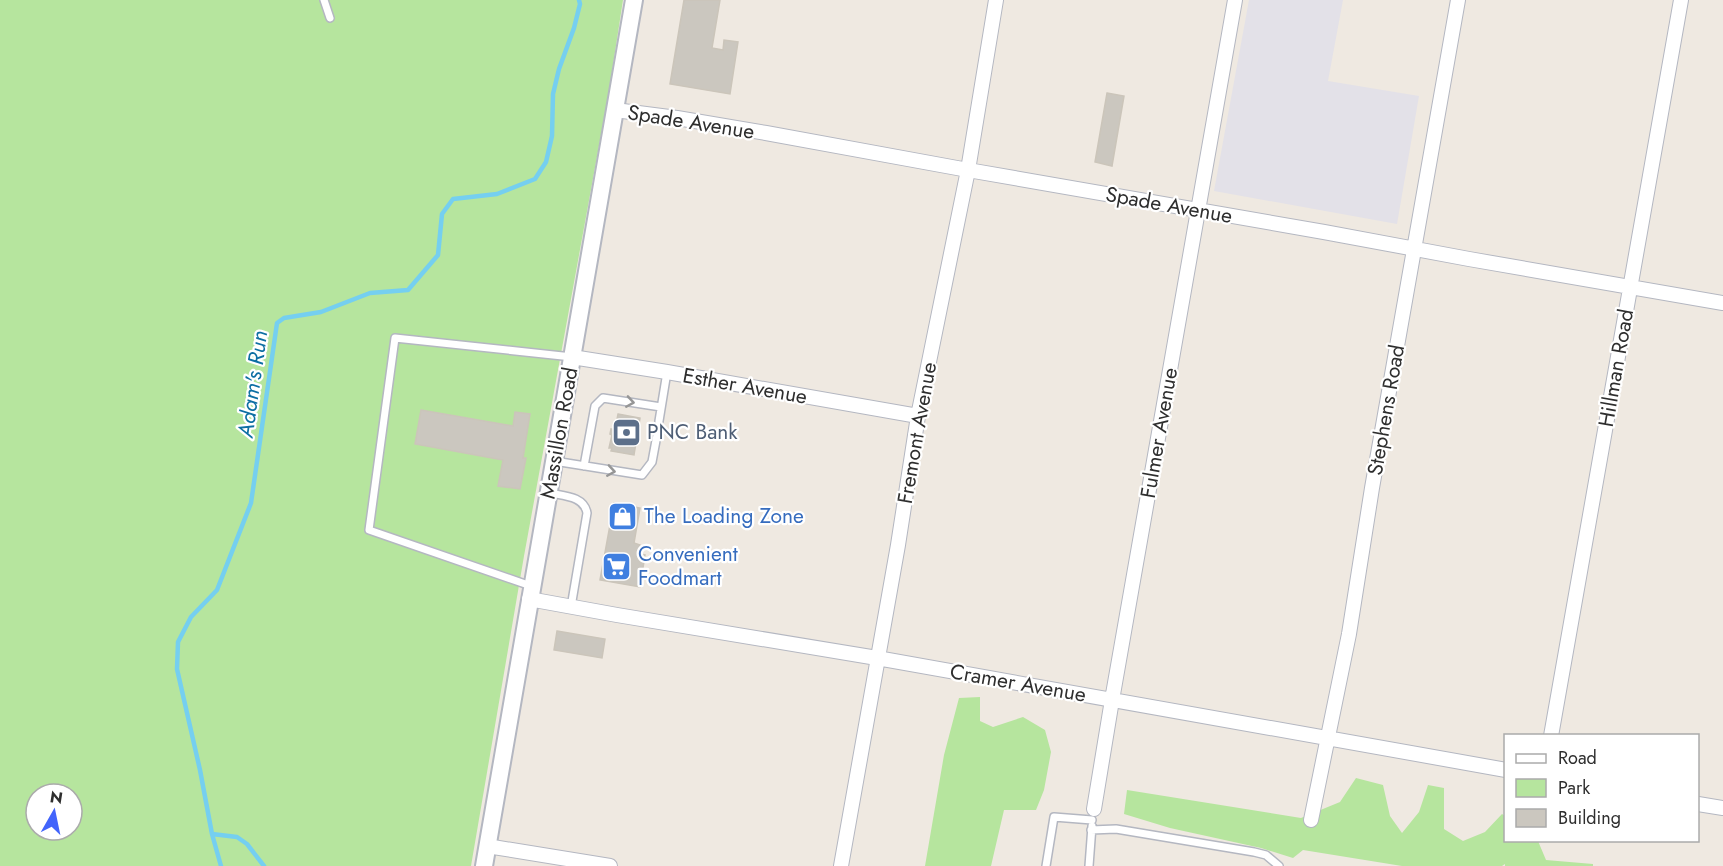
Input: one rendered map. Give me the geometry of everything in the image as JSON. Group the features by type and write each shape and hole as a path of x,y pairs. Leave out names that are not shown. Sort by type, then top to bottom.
{"street":[{"name":"Massillon Road","path":"484,866 634,0"},
{"name":"Fremont Avenue","path":"841,866 898,545 918,416 968,170 996,0"},
{"name":"Fulmer Avenue","path":"1093,815 1235,0"},
{"name":"Stephens Road","path":"1311,820 1349,634 1458,0"},
{"name":"Hillman Road","path":"1551,734 1681,0"},
{"name":"Spade Avenue","path":"615,110 699,122 1723,303"},
{"name":"Esther Avenue","path":"572,357 918,416"},
{"name":"Cramer Avenue","path":"530,593 571,607 877,658 1504,770"},
{"path":"1699,804 1723,808"},
{"path":"487,846 610,866"}],"lane":[{"path":"324,0 330,18"},
{"path":"530,593 369,530 395,338 572,357"},
{"path":"659,421 667,372"},
{"path":"584,466 594,406 603,398 661,407"},
{"path":"554,461 642,476 652,462 657,435"},
{"path":"548,493 579,500 586,506 588,513 571,607"},
{"path":"1046,866 1054,818 1093,815"},
{"name":"Fulmer Avenue","path":"1089,866 1093,815"},
{"path":"1091,830 1116,829 1254,852 1266,855 1279,866"}],"shaded area":[{"path":"1249,0 1343,0 1328,81 1419,96 1397,224 1214,191"}],"green space":[{"path":"0,0 623,0 609,91 524,556 471,866 0,866"},
{"path":"980,697 980,721 993,727 1023,717 1045,730 1051,752 1044,790 1036,810 1004,810 991,866 925,866 944,755 959,698"},
{"path":"1356,778 1383,785 1390,816 1402,833 1419,812 1428,785 1444,788 1444,829 1463,841 1485,832 1502,814 1504,815 1504,842 1538,842 1546,860 1593,864 1593,866 1505,866 1505,864 1502,866 1402,866 1303,850 1293,858 1261,848 1170,828 1124,814 1127,790 1301,818 1340,802"}],"building":[{"path":"684,0 720,0 712,48 723,50 724,40 738,42 730,94 670,84"},
{"path":"1107,93 1124,96 1112,166 1095,162"},
{"path":"421,410 513,426 515,412 530,414 523,458 526,458 520,489 498,486 503,460 415,444"},
{"path":"618,414 640,418 634,455 611,451 612,448 609,448 611,429 615,430"},
{"path":"614,503 640,508 634,543 640,545 638,554 645,555 640,587 600,580"},
{"path":"557,631 605,639 602,658 554,650"}],"waterway":[{"name":"Adam's Run","path":"221,866 212,834 177,669 178,642 191,617 217,590 251,503 277,323 284,318 321,312 370,293 408,290 438,255 442,214 453,199 497,194 535,179 546,162 552,136 553,94 559,69 574,28 579,0"},
{"path":"212,834 237,837 247,844 264,866"}],"place":[{"name":"PNC Bank","path":"626,432"},
{"name":"The Loading Zone","path":"623,516"},
{"name":"Convenient Foodmart","path":"617,566"}]}
